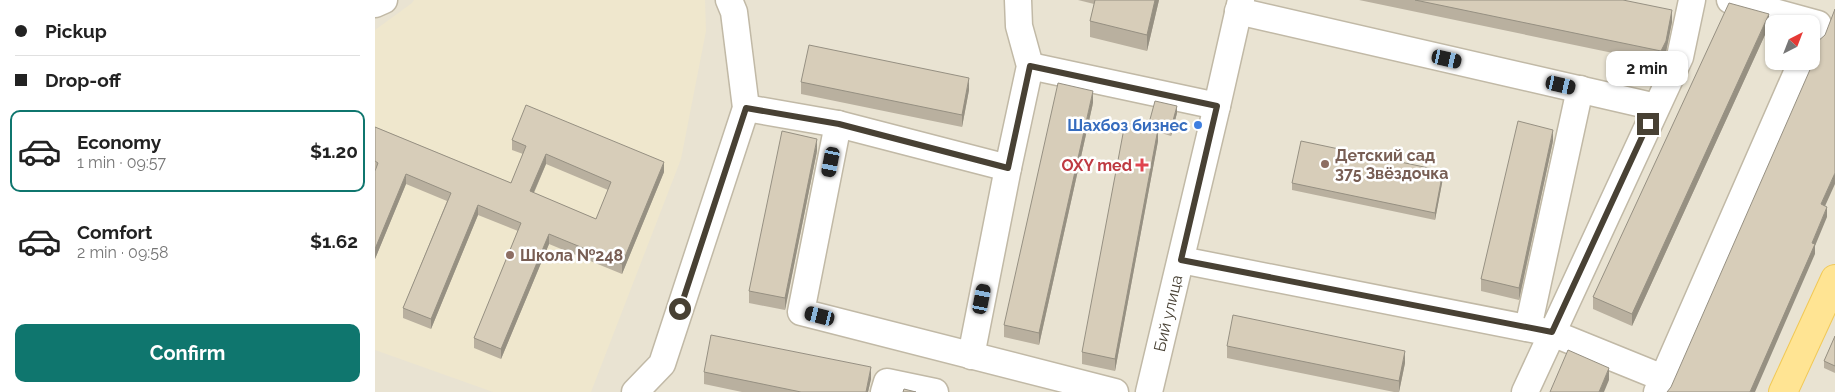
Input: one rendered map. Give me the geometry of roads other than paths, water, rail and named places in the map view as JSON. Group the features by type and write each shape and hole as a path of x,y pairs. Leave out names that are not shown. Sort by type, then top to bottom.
{"main road":[{"path":"1783,392 1835,278"}],"street":[{"path":"375,4 384,0"},
{"path":"635,392 662,364 746,108 734,12 729,0"},
{"path":"971,356 1030,66 1019,26 1018,0"},
{"path":"1540,330 1680,57 1692,0"},
{"path":"1730,0 1785,15"},
{"path":"1239,6 1656,106"},
{"name":"Бий улица","path":"1149,392 1239,6"},
{"path":"1030,66 1217,106"},
{"path":"1181,260 1540,330 1660,385 1798,70"},
{"path":"1525,392 1540,330 1580,89"},
{"path":"746,108 839,124 1008,168"},
{"path":"839,124 801,312 1115,392"},
{"path":"885,392 887,382 935,392"}],"place":[{"name":"Шахбоз бизнес","path":"1198,125"},
{"name":"Детский сад 375 Звёздочка","path":"1325,164"},
{"name":"OXY med","path":"1142,165"},
{"name":"Школа №248","path":"510,255"}]}
